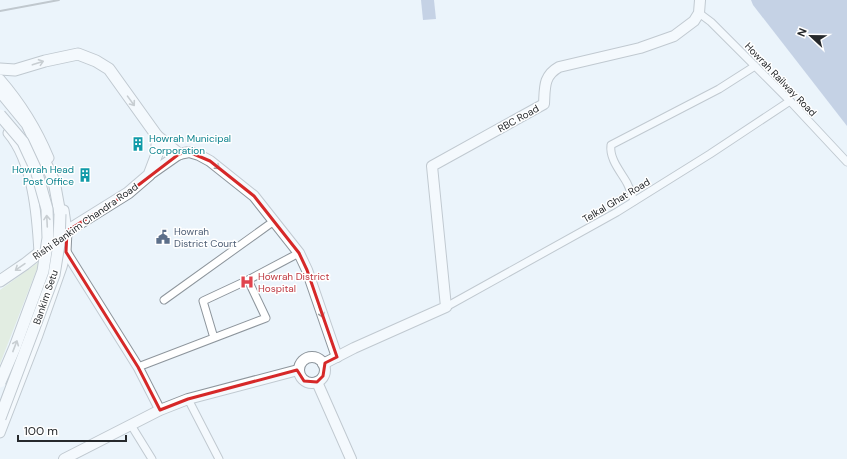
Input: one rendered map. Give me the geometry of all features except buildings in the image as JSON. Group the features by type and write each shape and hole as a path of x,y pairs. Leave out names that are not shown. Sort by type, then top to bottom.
{"main road":[{"path":"699,13 700,0"},
{"name":"RBC Road","path":"446,307 432,166 544,104 546,81 551,71 559,67 640,48 674,36 694,21 699,13"},
{"path":"0,69 15,70 45,61 78,54 96,61 109,69 157,136 179,154 189,152 210,161 254,196 300,253 337,357"},
{"name":"Bankim Setu","path":"0,90 27,124 54,181 60,214 59,244 54,275 0,418"},
{"name":"Bankim Setu","path":"0,115 23,142 36,170 46,209 48,238 43,271 15,347 0,382"},
{"path":"149,175 157,154 157,136"},
{"name":"Rishi Bankim Chandra Road","path":"0,281 67,232 123,196 179,154"},
{"path":"324,364 446,307"},
{"path":"309,357 317,358 324,364 325,368 324,376 317,382 308,383 304,381 298,370 301,362 309,357"},
{"path":"64,459 160,410 188,399 298,370"},
{"path":"317,382 351,459"}],"street":[{"name":"Howrah Railway Road","path":"699,13 711,22 790,101 847,162"},
{"path":"634,202 627,183 610,150 610,145 719,89 755,66"},
{"path":"0,79 15,98 39,135 61,191 67,232 66,252 53,295 0,433"},
{"name":"Telkal Ghat Road","path":"446,307 457,299 634,202 790,101"},
{"path":"0,123 15,141 31,180 38,227 39,253 66,252"},
{"path":"164,300 274,221"},
{"path":"66,252 138,367 160,410"},
{"path":"214,338 203,301 300,253"},
{"path":"138,367 266,318 248,280"},
{"path":"188,399 219,459"},
{"path":"131,425 152,459"}],"highlighted area":[{"path":"189,152 210,161 254,196 299,253 307,270 337,357 325,363 323,376 317,382 304,381 297,370 188,399 160,410 138,367 66,252 67,231 128,193 179,154"}],"green space":[{"path":"40,261 0,364 0,290"}],"water":[{"path":"421,0 434,0 436,19 423,20"},
{"path":"751,0 847,0 847,126 753,5"}],"railway":[{"path":"0,11 59,0"}],"place":[{"name":"Howrah Municipal Corporation","path":"138,144"},
{"name":"Howrah Head Post Office","path":"85,175"},
{"name":"Howrah District Court","path":"163,237"},
{"name":"Howrah District Hospital","path":"247,282"}]}
